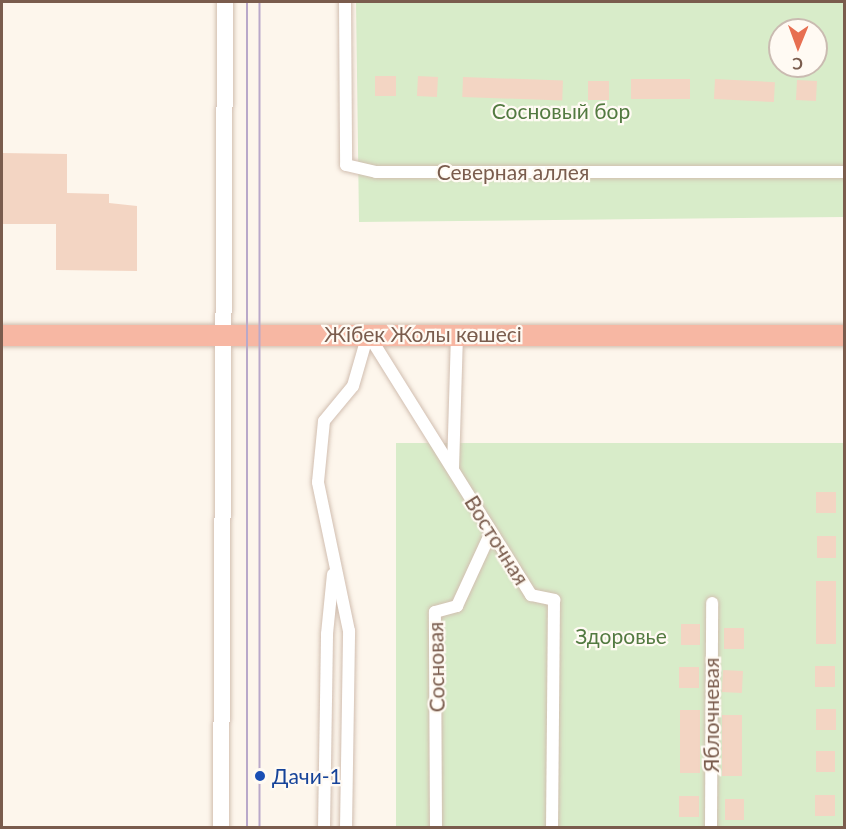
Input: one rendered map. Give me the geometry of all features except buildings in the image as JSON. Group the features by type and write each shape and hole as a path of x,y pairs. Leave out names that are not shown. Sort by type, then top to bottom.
{"highway":[{"name":"Жібек Жолы көшесі","path":"2,335 221,333 844,335"}],"street":[{"path":"221,828 221,333 225,2"},
{"name":"Северная аллея","path":"345,2 346,165 376,172 844,172"},
{"path":"346,828 349,631 318,482 324,421 353,386 368,334"},
{"name":"Восточная","path":"368,334 531,595 554,600 552,828"},
{"path":"453,470 458,334"},
{"name":"Сосновая","path":"436,828 435,612 457,606 491,532"},
{"path":"324,828 327,634 335,561"},
{"name":"Яблочневая","path":"711,828 712,603"}],"green space":[{"name":"Сосновый бор","path":"356,2 844,2 844,217 359,222"},
{"name":"Здоровье","path":"396,443 844,443 844,827 396,827"}],"tram line":[{"path":"247,2 247,828"},
{"path":"260,2 260,828"}],"place":[{"name":"Дачи-1","path":"260,776"}]}
